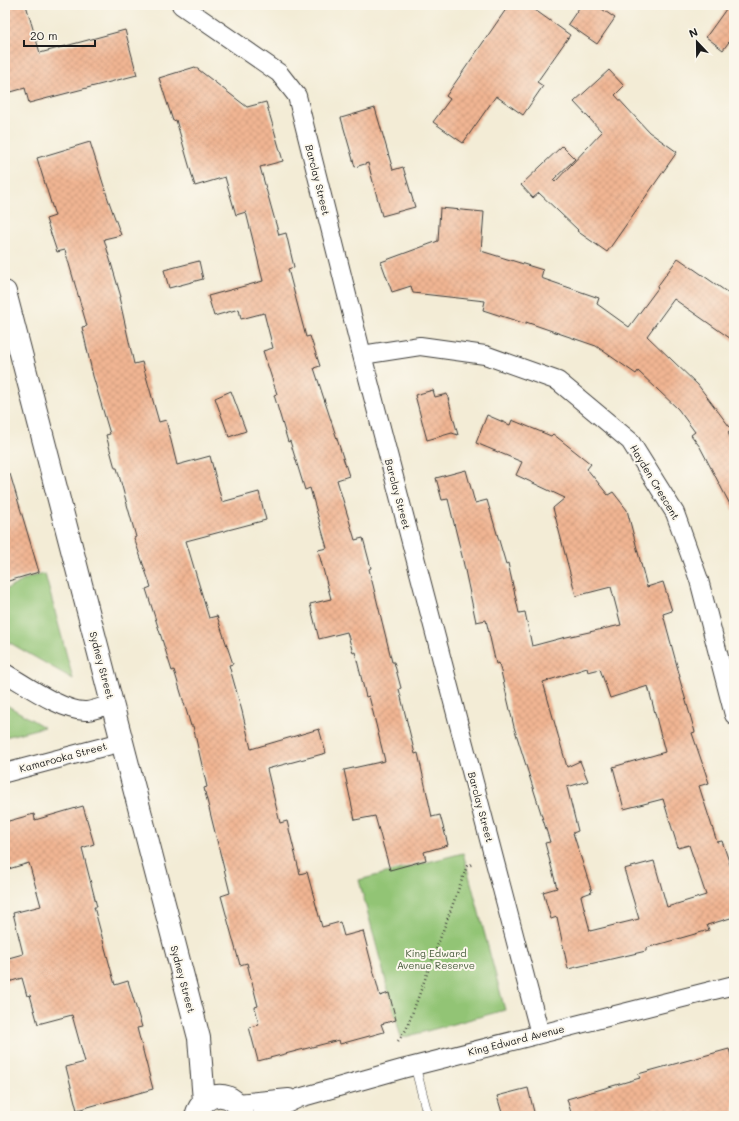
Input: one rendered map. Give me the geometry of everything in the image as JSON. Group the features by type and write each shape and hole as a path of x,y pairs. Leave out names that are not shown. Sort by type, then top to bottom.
{"street":[{"name":"Barclay Street","path":"181,5 279,73 297,96 362,355 540,1034"},
{"name":"Sydney Street","path":"5,292 199,1038 236,1105"},
{"name":"Hayden Crescent","path":"362,355 420,346 485,355 558,381 630,441 675,513 699,580 734,715"},
{"path":"5,673 66,707 87,711 112,704"},
{"name":"Kamarooka Street","path":"5,773 122,742"},
{"name":"King Edward Avenue","path":"236,1105 299,1098 415,1066 734,985"},
{"name":"Sydney Street","path":"196,1111 199,1038"},
{"path":"196,1111 211,1097 219,1095 236,1105"},
{"name":"King Edward Avenue","path":"261,1116 299,1098"}],"lane":[{"path":"415,1066 428,1116"}],"path":[{"path":"398,1041 406,1030 467,866"}],"green space":[{"path":"45,574 73,679 5,640 5,590 30,577"},
{"path":"5,704 44,727 5,737"},
{"name":"King Edward Avenue Reserve","path":"463,853 505,1010 401,1038 359,880"}],"building":[{"path":"5,5 26,5 40,53 125,30 137,75 29,103 25,88 11,92 5,70"},
{"path":"509,5 528,5 570,35 537,82 543,86 523,115 496,96 463,143 433,122 450,99 446,96"},
{"path":"581,5 596,5 615,18 597,44 568,24"},
{"path":"729,5 734,5 734,35 723,50 706,37"},
{"path":"195,67 247,107 266,102 283,161 260,167 279,235 286,233 294,267 288,269 306,337 310,336 320,366 314,368 349,476 337,480 355,540 363,538 371,568 369,569 392,662 394,662 401,688 399,689 415,754 418,753 432,817 440,815 448,845 424,852 426,860 390,870 375,816 355,820 344,770 385,761 369,696 366,697 355,652 353,653 347,632 319,639 310,604 331,599 318,550 327,548 310,488 305,490 290,441 288,442 274,395 277,394 263,351 273,348 264,313 241,319 239,309 214,316 208,296 263,281 246,212 236,215 225,177 195,186 176,120 173,121 159,78"},
{"path":"609,70 624,86 615,95 649,132 677,152 607,252 577,231 578,230 539,193 533,198 521,185 562,146 575,159 553,180 555,182 602,132 574,102"},
{"path":"375,108 393,170 403,167 415,207 382,216 368,163 355,167 341,118"},
{"path":"90,142 121,235 104,239 121,297 119,297 134,364 142,362 159,422 166,420 177,465 210,456 222,502 259,492 266,520 186,541 209,618 217,616 233,664 229,665 251,749 319,729 326,753 267,769 280,823 287,821 300,874 307,872 322,927 340,922 344,936 363,931 380,996 389,993 396,1020 381,1024 384,1032 340,1044 339,1040 258,1061 249,1027 259,1025 255,1007 258,1006 247,963 240,965 221,896 230,893 204,788 207,787 193,726 191,726 174,670 172,671 146,589 151,587 134,538 136,537 117,468 115,468 106,435 110,434 93,376 82,327 87,326 65,250 57,252 46,219 55,216 37,158"},
{"path":"440,208 484,212 481,251 543,270 541,278 599,298 597,304 629,327 678,258 734,297 734,341 674,299 647,336 698,385 732,430 728,433 734,444 734,512 700,447 691,435 695,432 678,409 638,371 636,374 596,346 526,322 526,324 483,310 485,301 413,293 411,286 392,292 381,262 438,241"},
{"path":"199,261 203,279 169,288 164,270"},
{"path":"433,390 435,397 447,394 458,435 452,433 427,440 415,395"},
{"path":"231,391 246,431 229,437 215,398"},
{"path":"487,415 510,425 512,420 551,436 553,434 591,464 587,469 608,495 613,492 627,510 647,587 663,582 672,611 663,614 695,732 692,733 709,783 699,786 717,842 722,841 734,876 734,917 707,925 709,930 646,948 646,951 568,969 557,917 551,919 543,892 557,888 545,843 550,842 514,727 499,663 496,664 486,620 476,622 448,499 442,500 436,478 466,470 475,503 487,500 506,564 508,563 519,613 525,612 532,646 621,625 611,587 576,596 553,508 565,498 516,475 522,462 476,443","holes":["587,668 588,672 600,669 610,698 648,686 665,752 613,767 624,809 663,799 678,848 689,845 706,895 667,907 654,861 624,869 639,919 590,931 581,896 592,892 573,833 578,831 567,787 588,781 580,761 567,767 543,682"]},
{"path":"10,474 39,572 5,582 5,475"},
{"path":"83,806 94,844 82,848 97,907 94,907 115,985 128,981 142,1027 137,1028 153,1089 77,1110 66,1067 85,1062 72,1015 38,1024 30,995 27,996 22,978 5,983 5,959 23,954 13,913 41,906 29,863 5,870 5,822 34,814 35,820"},
{"path":"729,1049 734,1065 734,1116 572,1116 567,1099 640,1078 638,1074"},
{"path":"528,1088 535,1116 503,1116 497,1096"}]}
